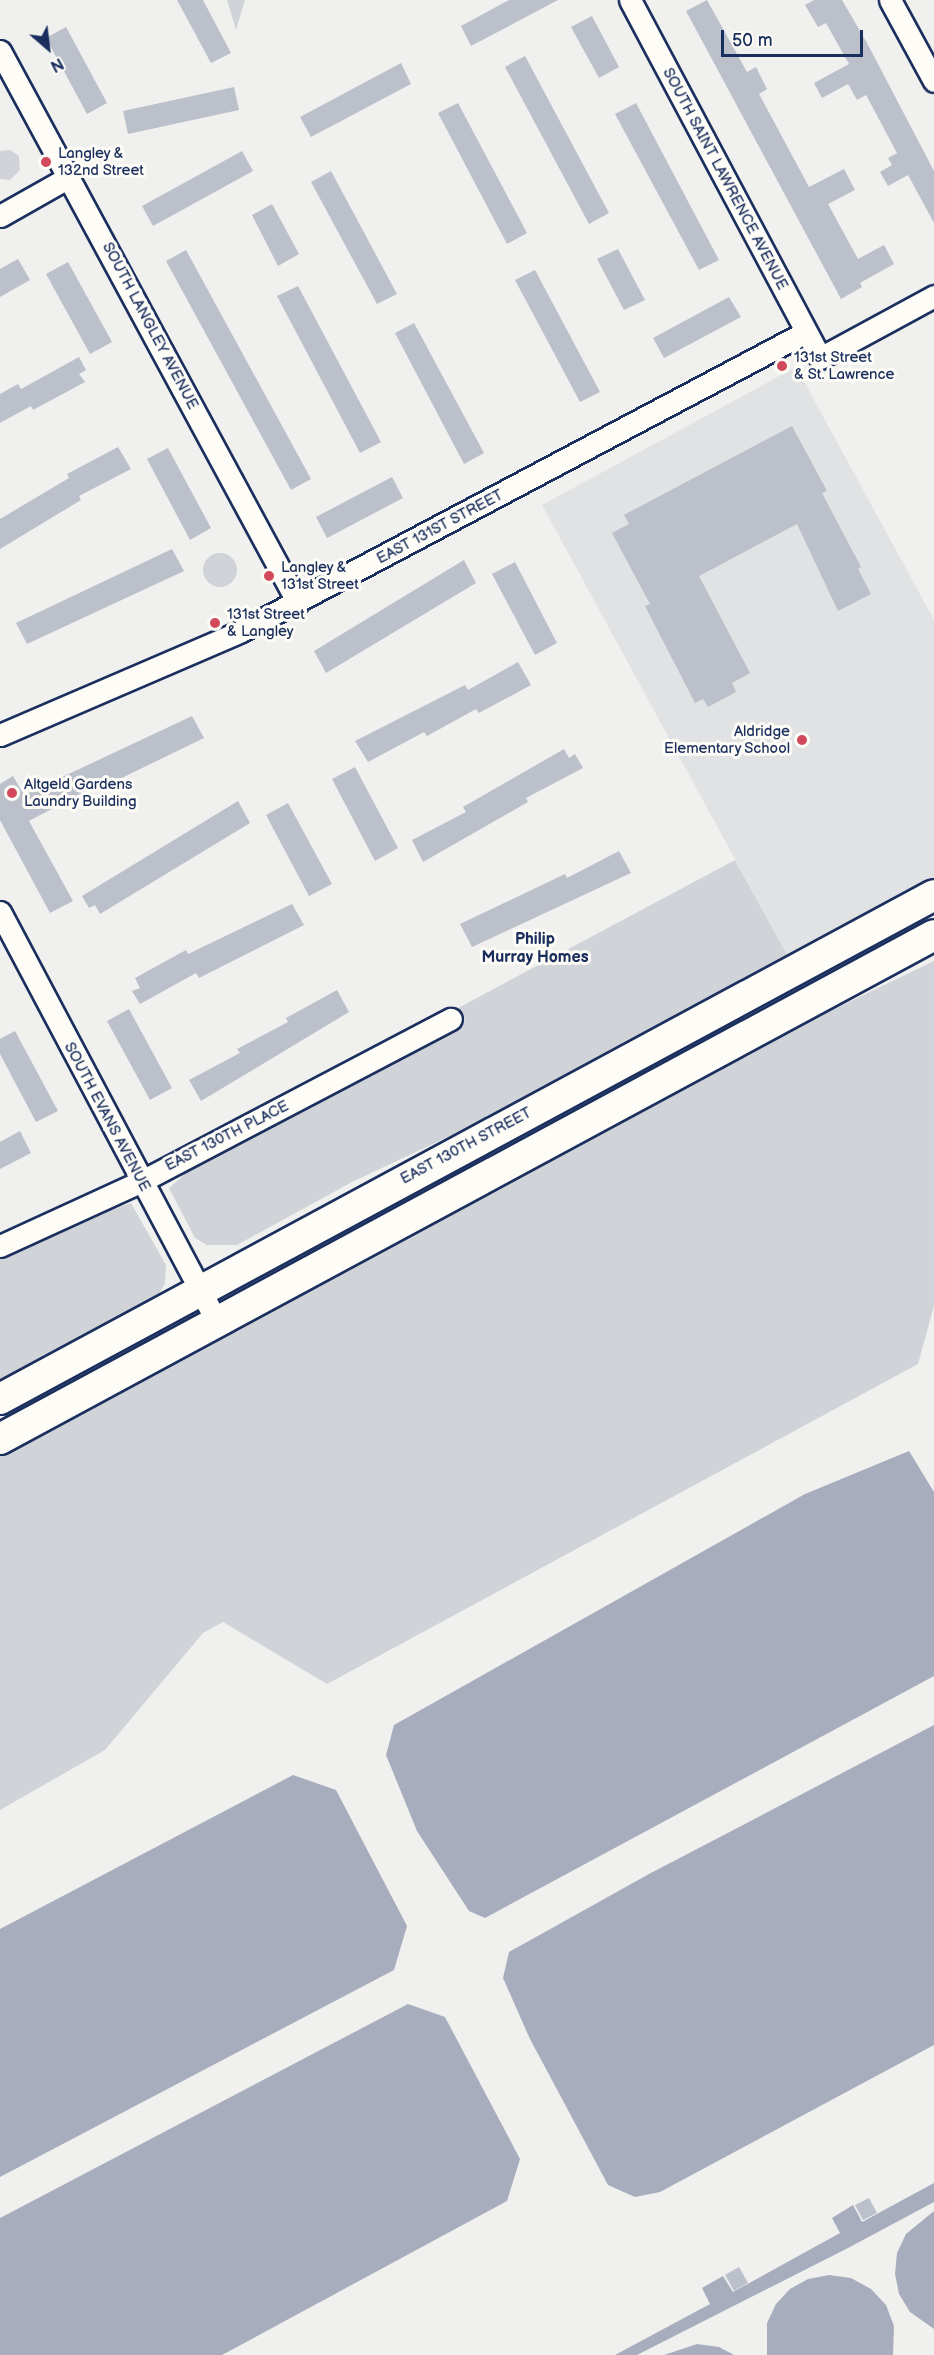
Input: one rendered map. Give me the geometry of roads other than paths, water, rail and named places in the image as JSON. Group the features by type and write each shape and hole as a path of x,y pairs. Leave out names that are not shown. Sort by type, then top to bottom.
{"main road":[{"name":"EAST 130TH STREET","path":"0,1399 198,1289 934,895"},
{"path":"0,1439 216,1320 934,935"}],"street":[{"name":"SOUTH SAINT LAWRENCE AVENUE","path":"630,0 820,358 934,296"},
{"path":"890,0 934,81"},
{"name":"SOUTH LANGLEY AVENUE","path":"0,51 298,603"},
{"path":"0,216 69,177"},
{"name":"EAST 131ST STREET","path":"0,735 298,603 806,332"},
{"name":"SOUTH EVANS AVENUE","path":"0,912 140,1182 216,1320"},
{"name":"EAST 130TH PLACE","path":"0,1246 140,1182 451,1019"}],"water":[{"path":"909,1451 934,1492 934,1676 485,1918 469,1911 417,1831 386,1755 394,1725 805,1494"},
{"path":"934,1725 934,2045 660,2192 635,2197 608,2185 530,2039 503,1978 509,1952 649,1874"},
{"path":"293,1775 336,1790 407,1926 394,1970 0,2177 0,1929"},
{"path":"408,2004 445,2017 520,2159 507,2201 222,2355 0,2355 0,2218"},
{"path":"934,2183 934,2202 637,2355 615,2355 710,2304 702,2288 723,2276 733,2292 840,2233 832,2218 853,2205 862,2222"},
{"path":"934,2211 934,2329 910,2312 899,2294 895,2274 897,2253 906,2234"},
{"path":"829,2275 851,2278 871,2289 886,2305 894,2326 893,2355 767,2355 767,2323 776,2304 790,2289 808,2279"},
{"path":"697,2344 719,2347 734,2355 664,2355"}],"place":[{"name":"Langley & 132nd Street","path":"46,162"},
{"name":"131st Street & St. Lawrence","path":"782,366"},
{"name":"Langley & 131st Street","path":"269,576"},
{"name":"131st Street & Langley","path":"215,623"},
{"name":"Aldridge Elementary School","path":"802,740"},
{"name":"Altgeld Gardens Laundry Building","path":"12,793"}],"district":[{"name":"Philip Murray Homes","path":"535,949"}]}
